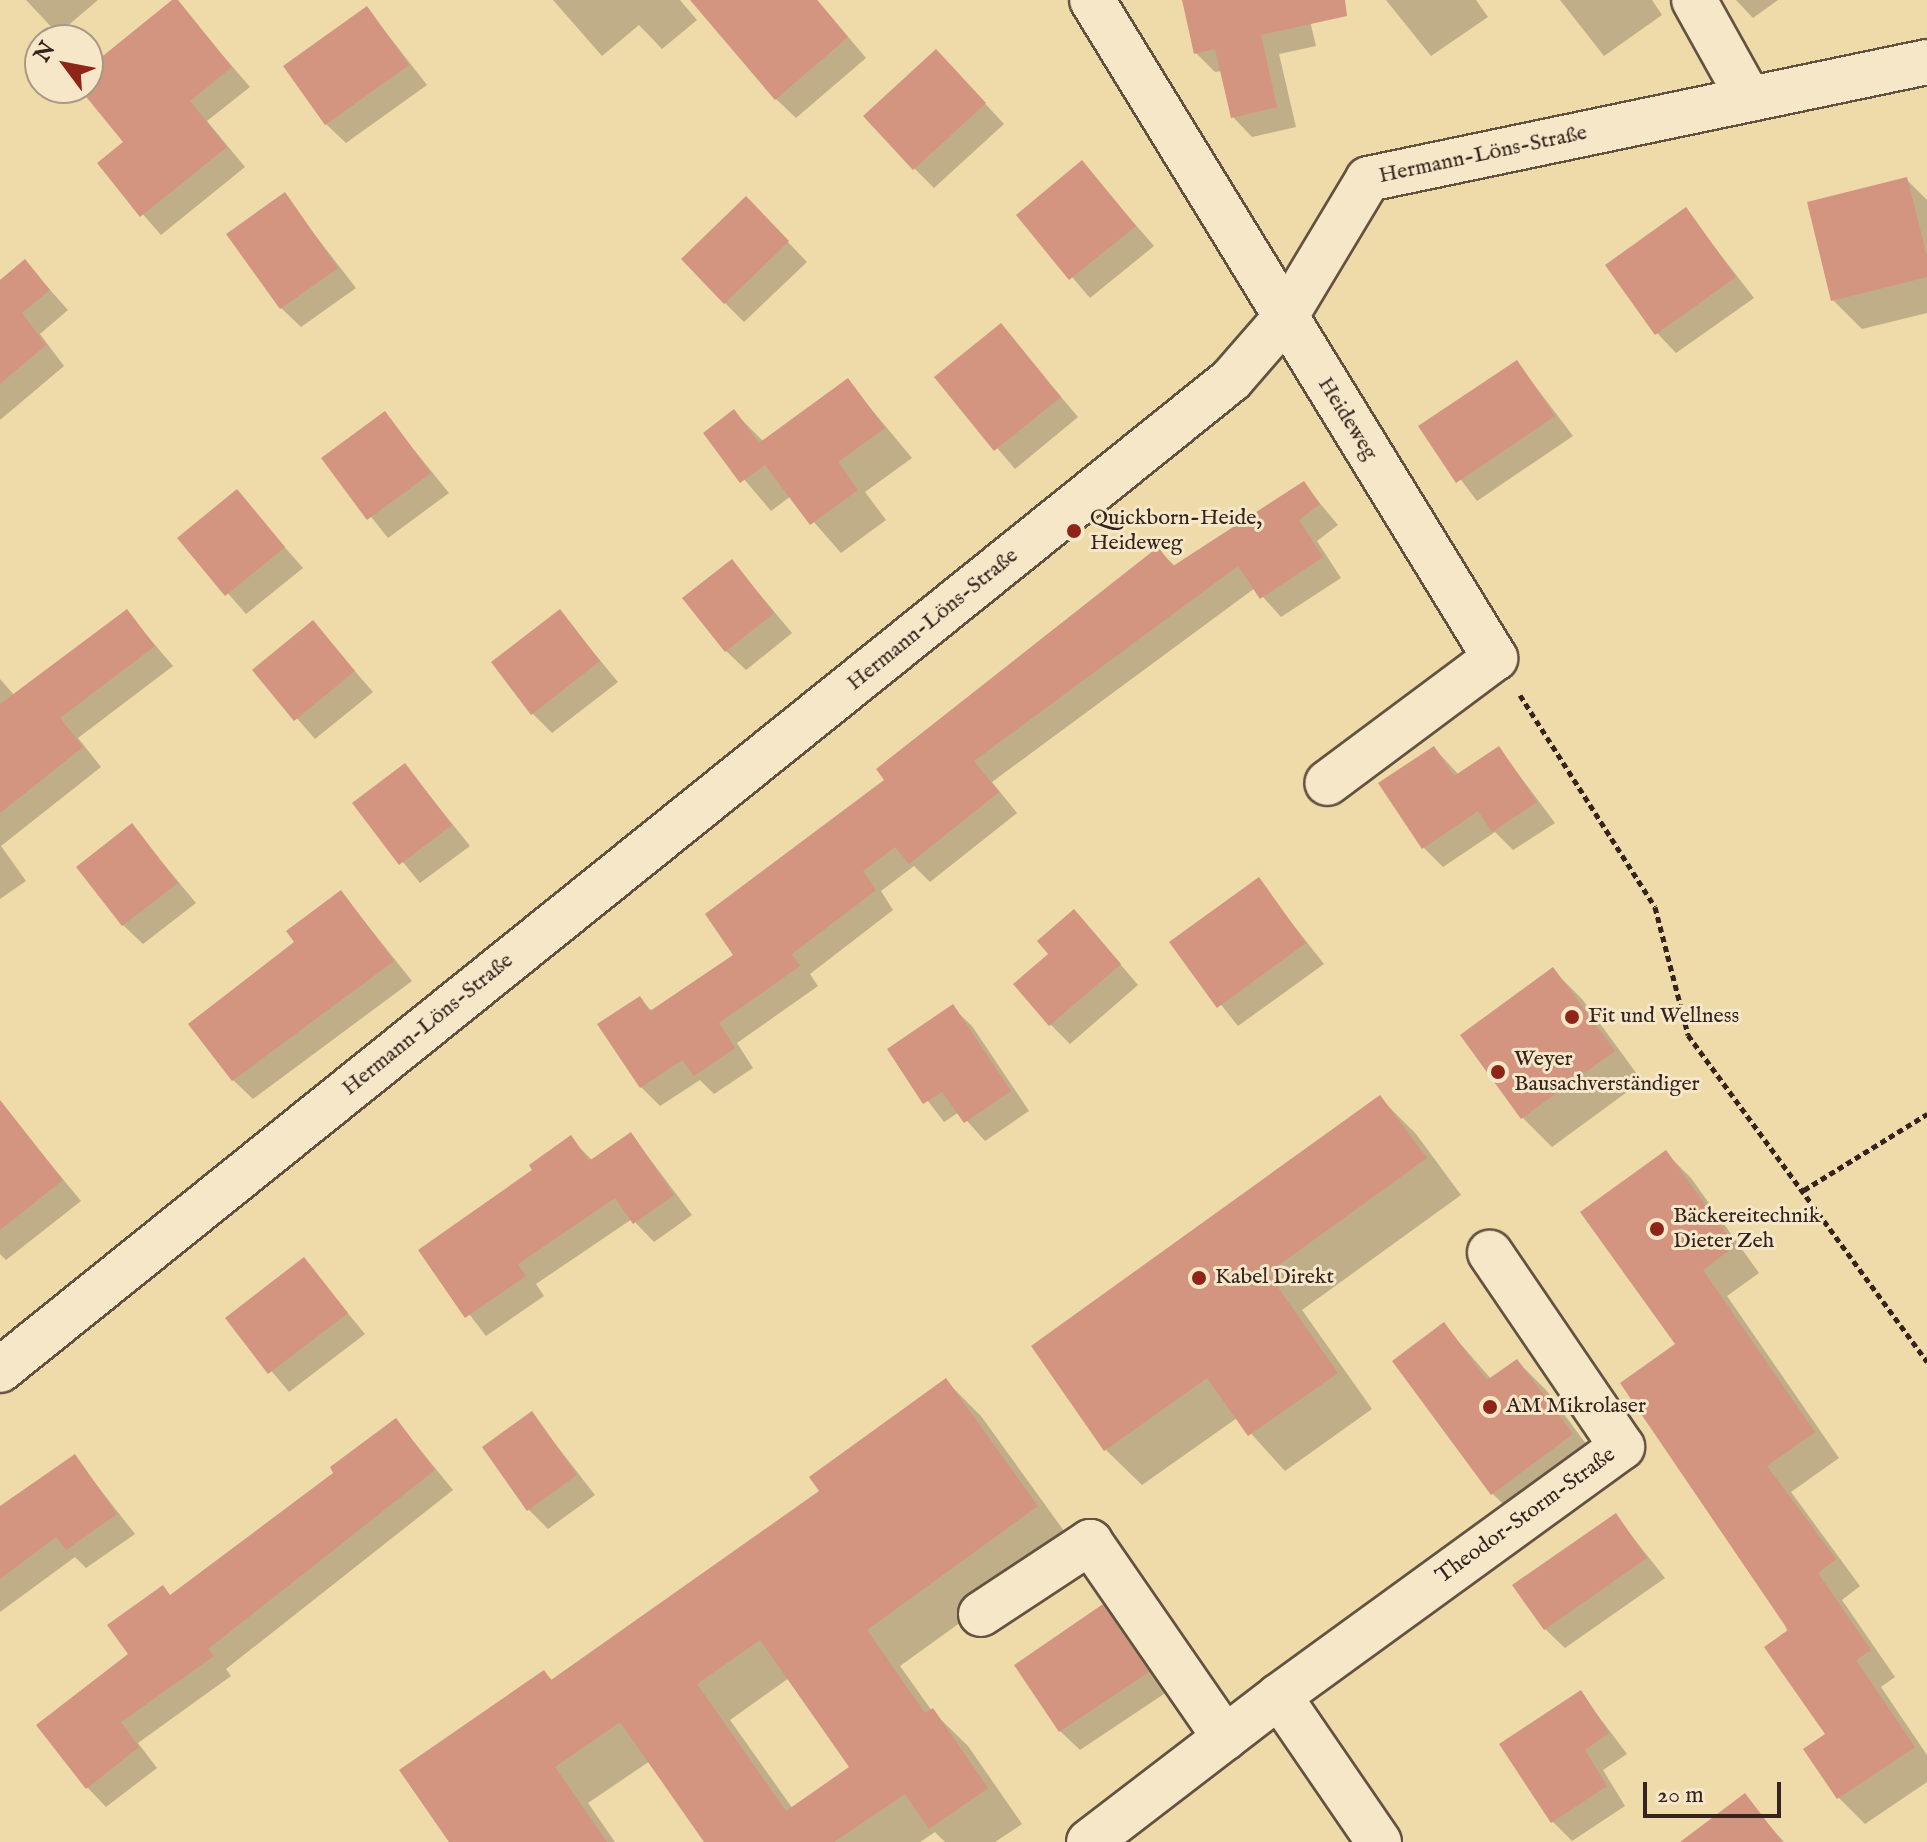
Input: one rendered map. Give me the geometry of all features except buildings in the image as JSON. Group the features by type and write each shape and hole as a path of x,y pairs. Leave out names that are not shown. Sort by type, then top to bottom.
{"street":[{"name":"Heideweg","path":"1092,0 1284,319 1495,658"},
{"path":"1694,0 1749,99"},
{"name":"Hermann-Löns-Straße","path":"0,1370 1231,380 1284,319 1368,179 1927,62"},
{"path":"1327,783 1495,658"},
{"name":"Theodor-Storm-Straße","path":"1089,1842 1279,1696 1622,1447 1490,1253"},
{"path":"981,1614 1090,1542 1225,1738"},
{"path":"1279,1696 1379,1842"}],"path":[{"path":"1495,658 1655,907 1688,1035 1927,1362"},
{"path":"1804,1190 1927,1114"}],"place":[{"name":"Quickborn-Heide, Heideweg","path":"1074,531"},
{"name":"Fit und Wellness","path":"1572,1017"},
{"name":"Weyer Bausachverständiger","path":"1498,1072"},
{"name":"Bäckereitechnik Dieter Zeh","path":"1657,1229"},
{"name":"Kabel Direkt","path":"1199,1278"},
{"name":"AM Mikrolaser","path":"1490,1407"}]}
